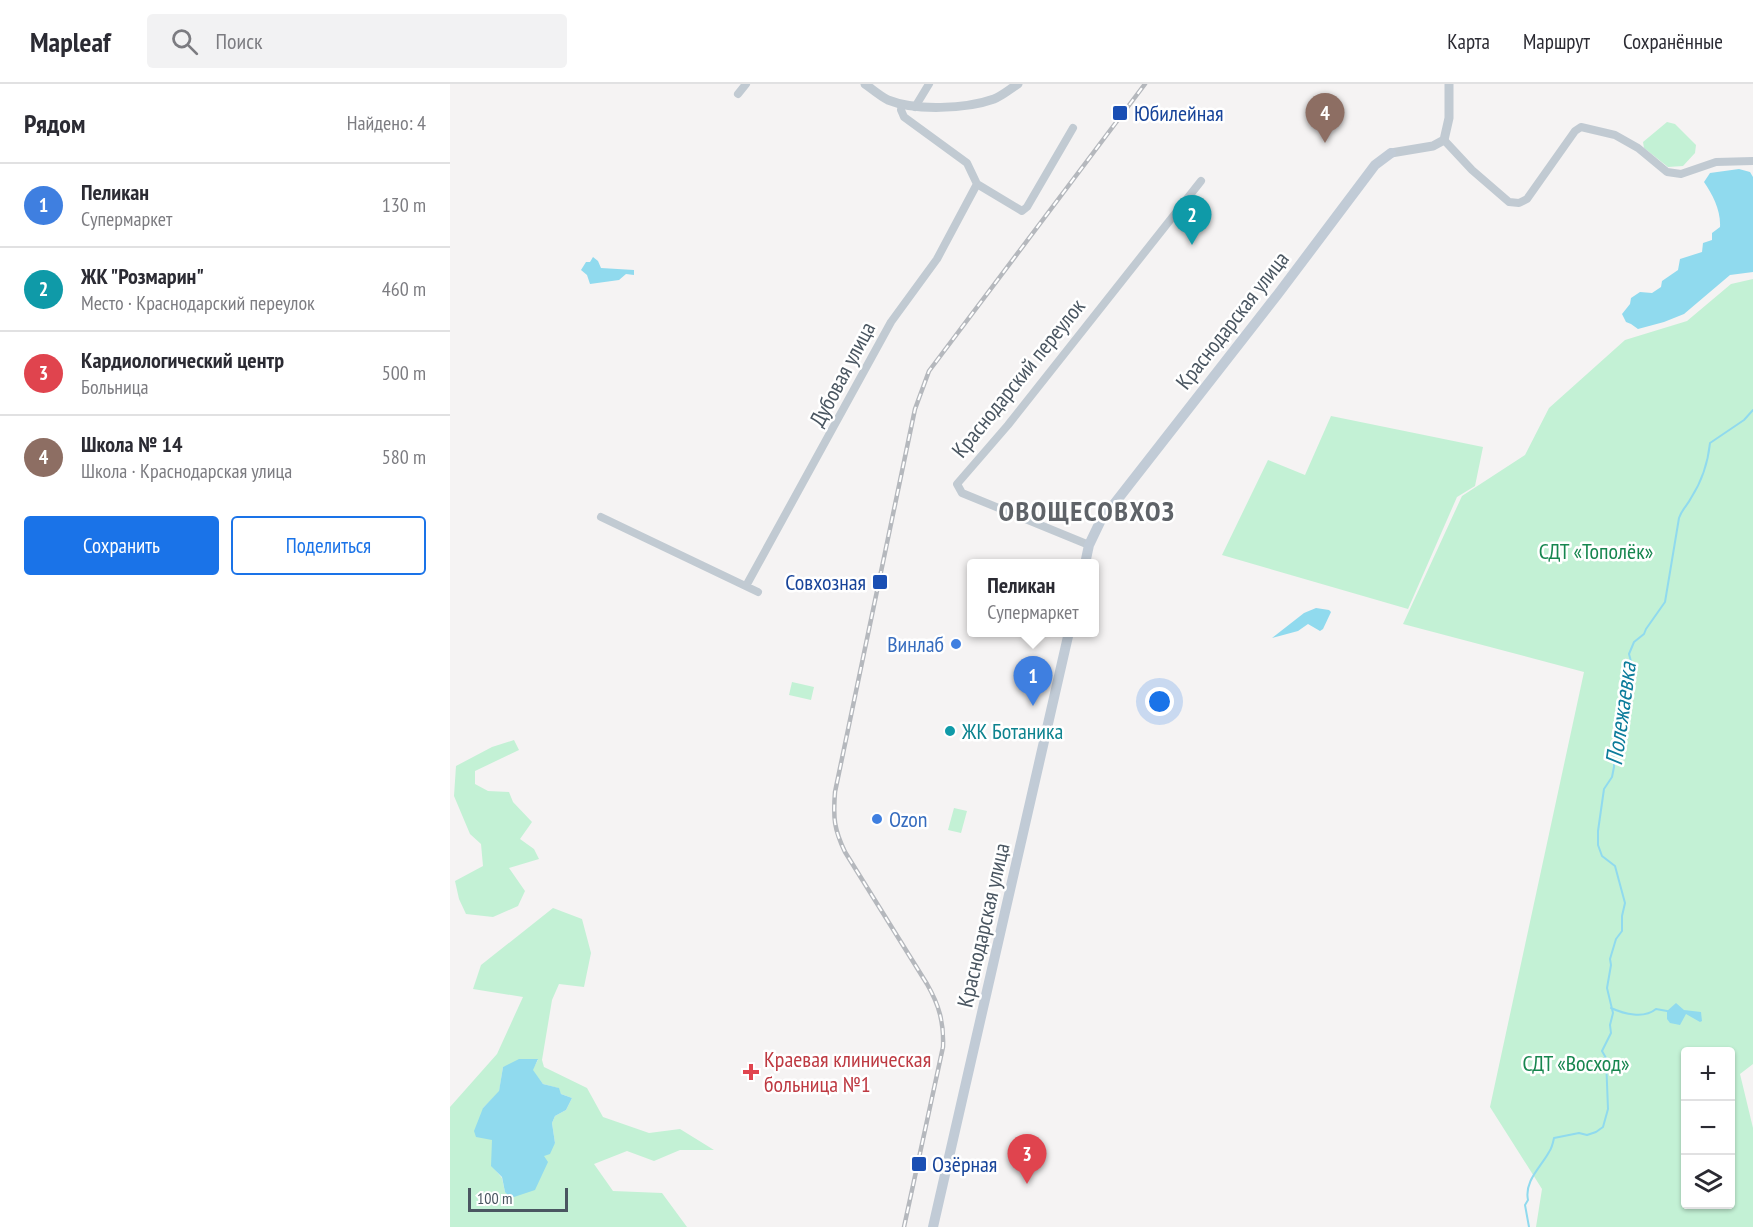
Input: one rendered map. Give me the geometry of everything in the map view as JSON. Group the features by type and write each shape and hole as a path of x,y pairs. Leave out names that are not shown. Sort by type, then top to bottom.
{"main road":[{"name":"Краснодарская улица","path":"1086,559 1089,545 1100,522 1271,303 1375,165 1391,153"},
{"name":"Краснодарская улица","path":"933,1227 1068,637"}],"street":[{"path":"738,94 746,84"},
{"path":"865,84 886,99 915,107 982,102 996,98 1018,84"},
{"path":"915,107 929,84"},
{"path":"1449,84 1449,118 1444,140 1472,170 1509,202 1519,203 1527,200 1575,131 1581,127 1615,135 1638,148 1667,172 1681,174 1716,162 1753,161"},
{"path":"902,104 901,110 904,117 967,163 977,184 1022,211 1027,207 1073,128"},
{"name":"Краснодарская улица","path":"1391,153 1433,146 1444,140"},
{"name":"Краснодарский переулок","path":"1089,545 962,493 957,484 1008,425 1201,181"},
{"name":"Дубовая улица","path":"746,586 891,322 937,259 977,184"},
{"path":"601,517 758,592"}],"green space":[{"path":"1667,122 1675,124 1696,145 1695,153 1683,166 1668,167 1644,148 1643,142"},
{"path":"1753,279 1753,1064 1740,1074 1753,1128 1753,1227 1536,1227 1542,1189 1490,1107 1584,672 1403,624 1462,496 1525,455 1549,408 1625,340 1687,321 1731,284"},
{"path":"1331,416 1483,447 1475,486 1457,497 1408,609 1222,555 1268,460 1305,475"},
{"path":"792,682 814,687 811,700 789,695"},
{"path":"514,740 519,750 475,771 475,784 488,791 509,792 513,802 532,822 520,839 534,849 539,859 509,868 525,891 518,906 493,917 466,914 459,899 455,881 483,866 481,844 470,834 454,796 456,766 492,747"},
{"path":"954,808 967,811 961,833 948,830"},
{"path":"553,908 582,919 591,953 584,987 559,984 552,1000 542,1060 544,1067 587,1088 603,1117 649,1133 680,1129 714,1150 680,1150 654,1161 627,1151 594,1164 613,1191 662,1193 687,1227 450,1227 450,1107 497,1054 523,997 473,989 481,965","holes":["538,1060 532,1070 543,1084 558,1088 561,1094 572,1098 566,1110 555,1116 552,1123 555,1143 505,1192 502,1178 492,1166 492,1140 483,1108 499,1092 503,1067"]}],"water":[{"path":"1739,169 1750,172 1753,177 1753,272 1730,275 1684,314 1664,322 1638,329 1626,322 1622,314 1630,304 1631,298 1640,292 1652,293 1661,287 1662,281 1678,270 1680,259 1702,252 1703,243 1712,240 1712,233 1720,227 1716,203 1704,182 1710,173"},
{"path":"593,257 601,268 634,270 634,275 626,274 619,280 590,284 587,275 581,270"},
{"path":"1316,608 1331,612 1323,629 1320,631 1308,624 1298,631 1272,638 1304,613"},
{"path":"1676,1003 1684,1010 1701,1012 1702,1021 1686,1014 1680,1025 1670,1023 1667,1019 1667,1011"},
{"path":"519,1059 538,1059 533,1070 543,1084 559,1088 561,1094 572,1098 566,1110 555,1116 552,1123 555,1143 550,1154 544,1156 548,1162 535,1190 511,1198 505,1192 502,1177 491,1166 492,1140 476,1137 474,1131 483,1108 499,1091 503,1067"}],"waterway":[{"name":"Полежаевка","path":"1529,1227 1525,1205 1528,1200 1528,1187 1551,1149 1554,1138 1596,1132 1603,1127 1608,1109 1606,1058 1602,1051 1611,1033 1613,1013 1607,988 1610,959 1616,939 1622,931 1625,903 1615,866 1602,856 1598,845 1598,831 1604,789 1612,777 1614,767 1611,751 1626,709 1623,691 1633,669 1629,654 1634,642 1644,634 1665,602 1679,518 1701,478 1710,443 1744,420 1753,410"},
{"name":"Полежаевка","path":"1611,1008 1640,1015 1656,1009 1667,1011"}],"railway":[{"path":"904,1227 943,1047 942,1022 935,999 927,984 845,852 836,830 834,809 835,792 915,409 929,371 1145,84"}],"place":[{"name":"Юбилейная","path":"1120,113"},
{"name":"Школа № 14","path":"1325,143"},
{"name":"ЖК \"Розмарин\"","path":"1192,245"},
{"name":"Совхозная","path":"880,582"},
{"name":"Винлаб","path":"956,644"},
{"name":"Пеликан","path":"1033,706"},
{"name":"ЖК Ботаника","path":"950,731"},
{"name":"Ozon","path":"877,819"},
{"name":"Краевая клиническая больница №1","path":"751,1072"},
{"name":"Озёрная","path":"919,1164"},
{"name":"Кардиологический центр","path":"1027,1184"}],"district":[{"name":"ОВОЩЕСОВХОЗ","path":"1087,511"}],"park label":[{"name":"СДТ «Тополёк»","path":"1596,551"},
{"name":"СДТ «Восход»","path":"1576,1063"}]}
